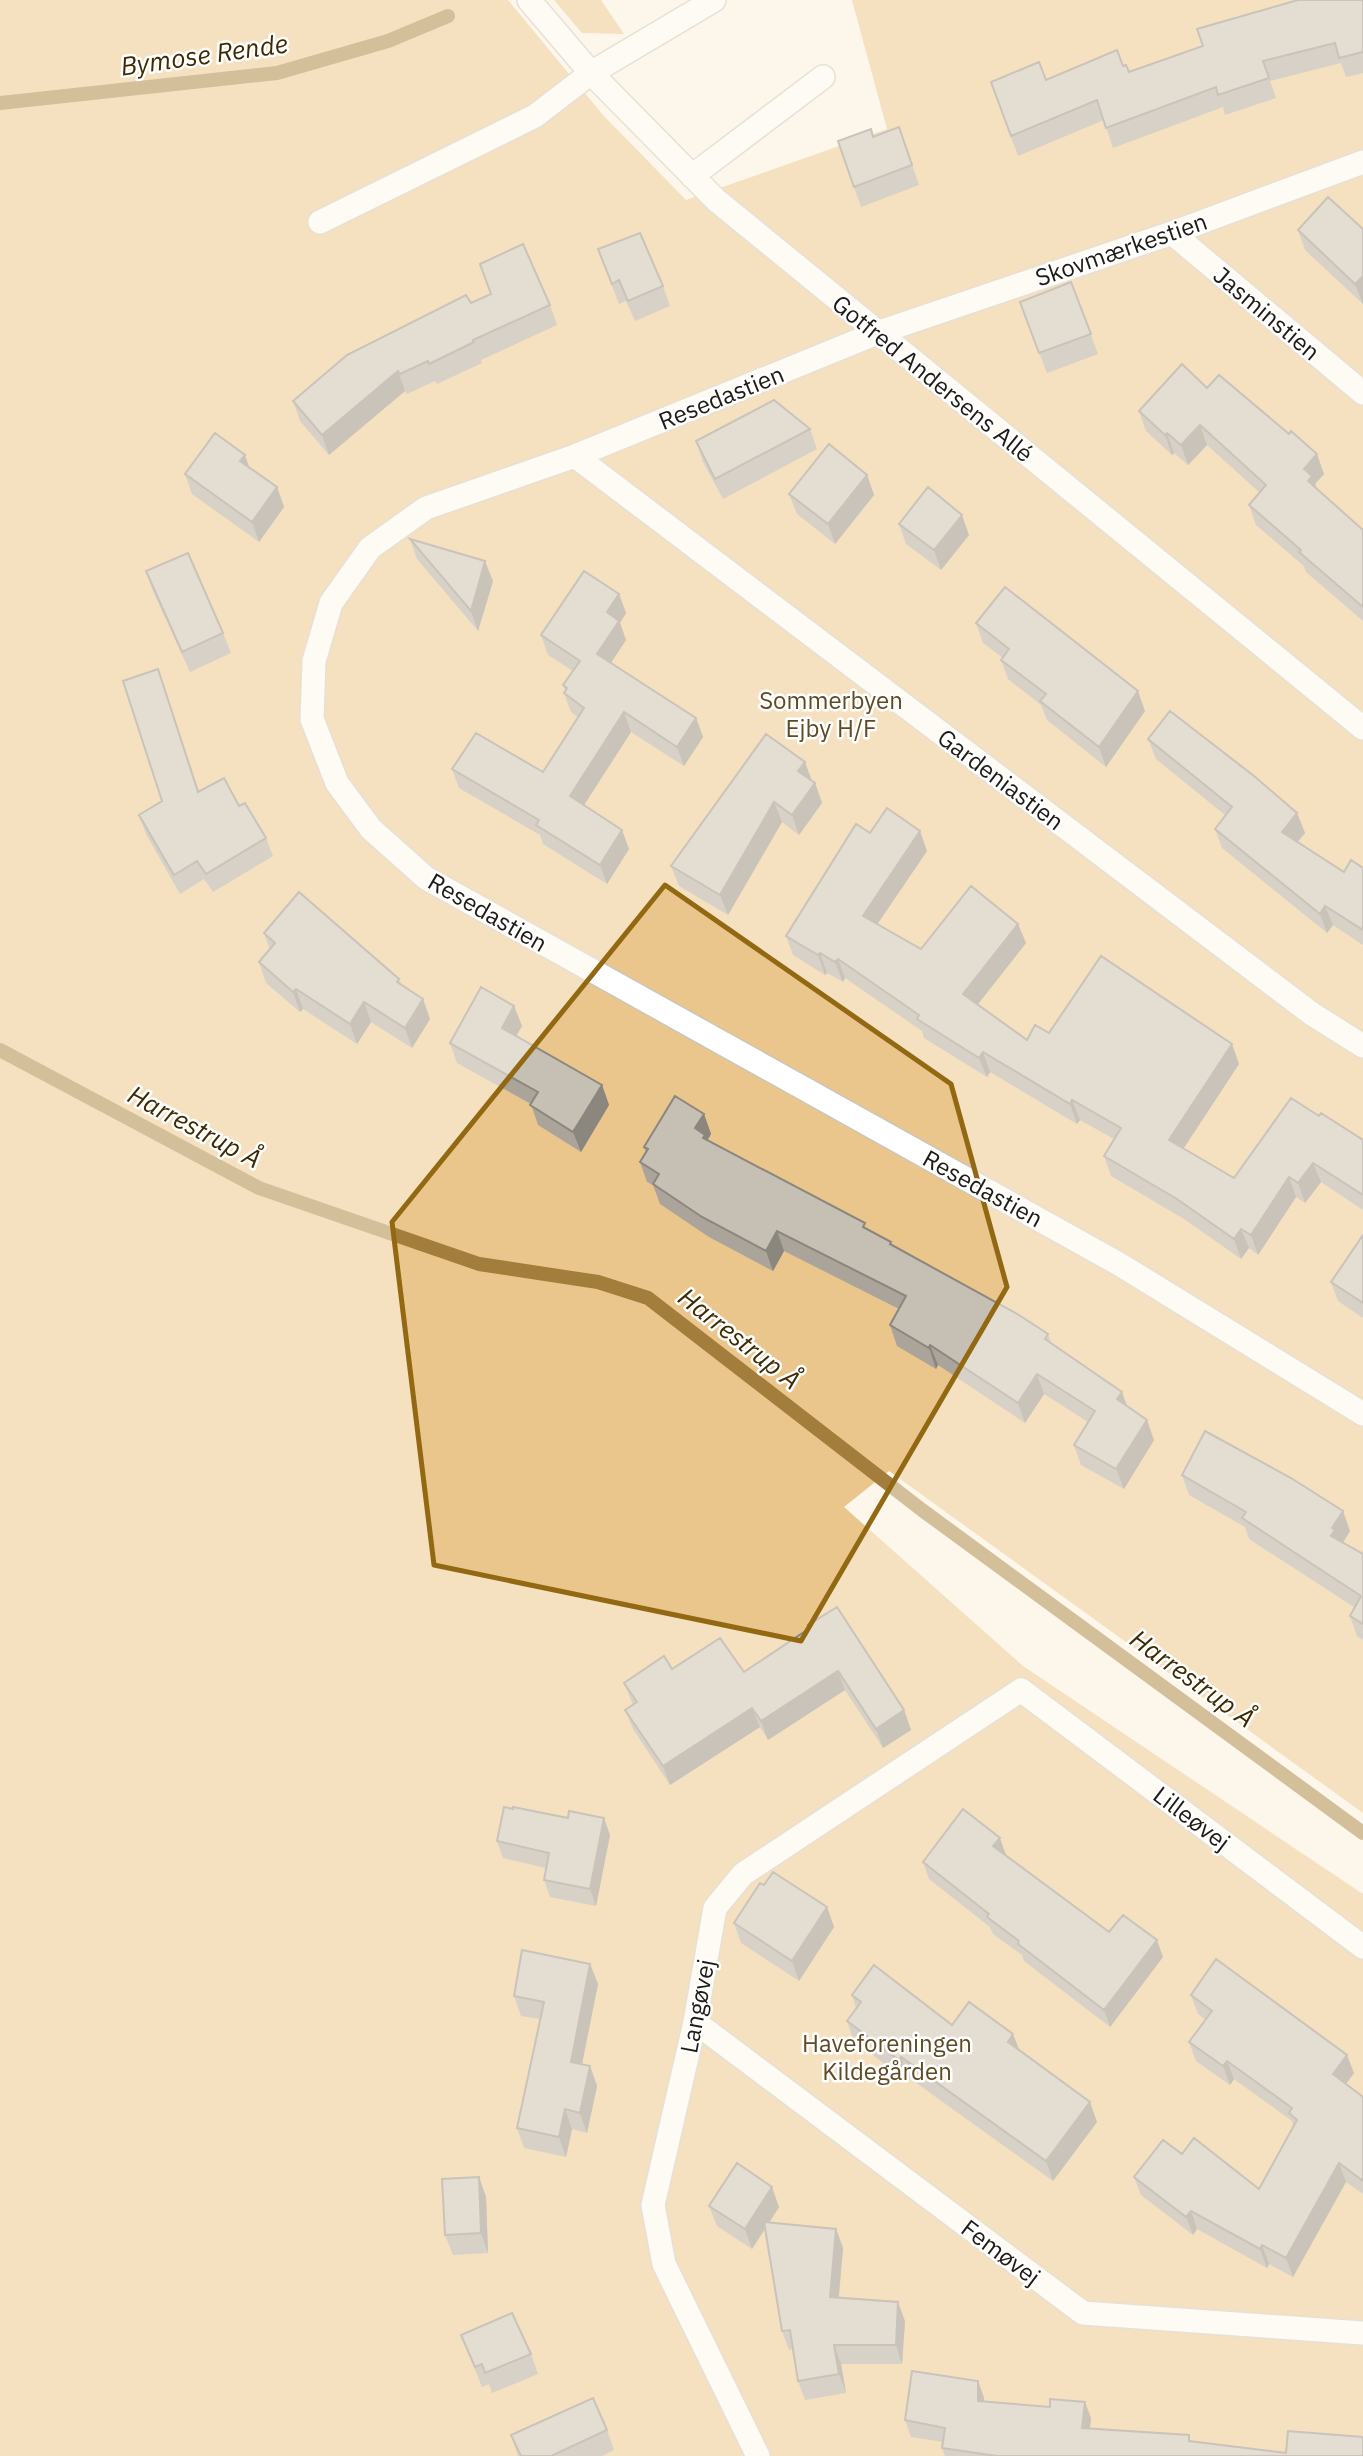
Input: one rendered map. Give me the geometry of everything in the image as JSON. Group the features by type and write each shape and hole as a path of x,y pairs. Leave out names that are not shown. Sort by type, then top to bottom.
{"lane":[{"name":"Gotfred Andersens Allé","path":"528,0 591,73 716,200 1363,728"},
{"path":"320,222 535,116 591,73 715,0"},
{"path":"692,176 823,77"},
{"name":"Skovmærkestien","path":"877,333 1172,233 1363,162"},
{"name":"Jasminstien","path":"1172,233 1363,393"},
{"name":"Resedastien","path":"877,333 575,456 426,508 370,548 331,603 314,661 312,719 337,783 371,829 426,878 1119,1264 1363,1414"},
{"name":"Gardeniastien","path":"575,456 1301,1006 1363,1046"},
{"name":"Lilleøvej","path":"1021,1690 1363,1947"},
{"name":"Langøvej","path":"758,2456 664,2264 653,2205 695,2022 715,1908 743,1874 1021,1690"},
{"name":"Femøvej","path":"695,2022 1083,2313 1363,2333"}],"highlighted area":[{"path":"665,885 951,1084 1007,1287 801,1641 434,1565 392,1222"}],"green space":[{"path":"0,0 508,0 603,115 686,200 887,129 852,0 1363,0 1363,1813 889,1471 844,1507 1023,1666 1363,1894 1363,2456 0,2456"},
{"path":"554,0 601,0 624,34 582,33"}],"building":[{"path":"1298,0 1363,0 1363,52 1339,58 1335,43 1263,61 1269,78 1218,95 1216,87 1106,128 1097,100 1011,136 991,82 1039,62 1046,80 1117,50 1123,66 1126,65 1129,72 1203,46 1197,29"},
{"path":"899,127 912,165 854,187 838,141 871,129 873,137"},
{"path":"1328,197 1363,229 1363,276 1355,284 1298,230"},
{"path":"640,233 663,286 628,301 619,280 612,284 598,249"},
{"path":"523,244 550,305 473,340 474,342 429,364 428,361 400,374 398,371 322,435 293,401 347,355 466,295 471,303 491,294 480,264"},
{"path":"1071,282 1091,334 1039,353 1020,302"},
{"path":"1182,364 1207,388 1219,375 1317,454 1304,469 1312,476 1308,481 1363,530 1363,607 1249,505 1266,485 1200,425 1181,445 1167,433 1165,435 1139,411"},
{"path":"774,400 810,429 715,479 696,441"},
{"path":"215,433 245,455 240,461 277,487 252,522 185,474"},
{"path":"829,444 867,475 828,524 789,494"},
{"path":"928,487 962,515 934,550 899,524"},
{"path":"410,539 485,561 471,611"},
{"path":"188,553 223,633 182,652 146,571"},
{"path":"584,571 619,594 607,612 619,621 597,654 696,718 677,747 624,712 570,796 622,830 600,865 536,825 539,820 452,769 476,733 543,772 584,708 564,693 567,688 563,685 580,661 541,635"},
{"path":"1005,587 1138,691 1099,747 1040,701 1046,694 1001,660 1009,649 976,623"},
{"path":"158,669 198,792 224,778 239,806 245,803 266,838 206,874 197,861 174,875 139,815 162,801 123,681"},
{"path":"1170,711 1297,813 1282,832 1344,872 1351,860 1363,868 1363,930 1325,906 1320,914 1215,829 1232,807 1148,739"},
{"path":"766,734 805,762 798,771 815,783 792,815 774,802 720,895 671,866"},
{"path":"887,808 920,831 863,916 921,949 971,886 1018,924 963,994 1027,1040 1035,1025 1049,1033 1101,956 1232,1044 1169,1140 1234,1178 1291,1098 1319,1116 1321,1113 1363,1140 1363,1195 1313,1163 1298,1183 1289,1177 1251,1235 1241,1229 1234,1239 1177,1199 1104,1156 1121,1128 1072,1100 1070,1104 983,1052 979,1058 917,1019 919,1015 838,959 835,962 820,953 818,955 786,936 856,824 870,833"},
{"path":"299,892 399,979 397,982 423,999 405,1028 364,1002 350,1024 296,989 293,992 259,962 275,943 264,933"},
{"path":"481,987 514,1006 502,1028 602,1085 573,1132 530,1105 538,1092 450,1043"},
{"path":"675,1096 704,1114 695,1128 705,1135 703,1138 865,1223 863,1227 891,1242 890,1244 1019,1315 1048,1334 1045,1339 1122,1392 1117,1399 1147,1420 1116,1469 1074,1445 1095,1411 1037,1374 1018,1403 930,1345 929,1348 890,1325 906,1296 777,1231 766,1251 702,1217 653,1184 659,1174 640,1162 648,1149 644,1147"},
{"path":"1363,1235 1363,1303 1331,1282"},
{"path":"1205,1431 1291,1478 1343,1511 1332,1528 1335,1530 1331,1536 1363,1554 1363,1624 1350,1616 1361,1596 1242,1518 1246,1512 1182,1475"},
{"path":"837,1607 904,1710 876,1729 838,1671 761,1721 752,1708 663,1766 625,1710 637,1702 624,1683 664,1656 672,1669 720,1638 744,1672"},
{"path":"504,1807 568,1818 569,1811 604,1818 590,1889 544,1880 549,1853 497,1841"},
{"path":"963,1809 1000,1838 993,1846 1109,1932 1123,1915 1157,1940 1104,2010 1018,1944 1019,1941 987,1917 989,1914 923,1862"},
{"path":"773,1872 827,1907 792,1961 734,1923 760,1883 764,1885"},
{"path":"522,1950 590,1964 571,2062 590,2066 580,2113 565,2109 559,2137 517,2128 544,2002 514,1996"},
{"path":"1216,1959 1347,2055 1333,2074 1363,2097 1363,2181 1339,2163 1286,2258 1262,2245 1260,2249 1191,2211 1186,2217 1134,2177 1163,2140 1182,2154 1194,2138 1259,2189 1297,2120 1289,2113 1292,2108 1227,2061 1223,2066 1189,2042 1212,2011 1191,1995"},
{"path":"874,1965 952,2025 969,2002 1013,2034 1008,2042 1090,2102 1046,2161 847,2021 861,2002 852,1995"},
{"path":"737,2163 772,2187 745,2229 709,2206"},
{"path":"479,2177 481,2233 445,2235 442,2179"},
{"path":"764,2222 836,2229 830,2297 898,2302 896,2345 834,2345 839,2374 798,2381 790,2330 782,2331"},
{"path":"512,2313 531,2354 485,2373 482,2364 475,2367 461,2335"},
{"path":"912,2371 978,2381 978,2401 1050,2407 1050,2399 1085,2402 1082,2428 1189,2435 1189,2441 1286,2453 1288,2431 1363,2437 1363,2456 997,2456 942,2448 945,2428 905,2420"},
{"path":"593,2398 607,2430 551,2456 521,2456 511,2435"}],"waterway":[{"name":"Bymose Rende","path":"0,103 277,73 388,41 448,16"},
{"name":"Harrestrup Å","path":"0,1050 259,1188 479,1264 598,1282 648,1298 922,1510 1363,1833"}],"park label":[{"name":"Sommerbyen Ejby H/F","path":"831,714"},
{"name":"Haveforeningen Kildegården","path":"887,2057"}]}
